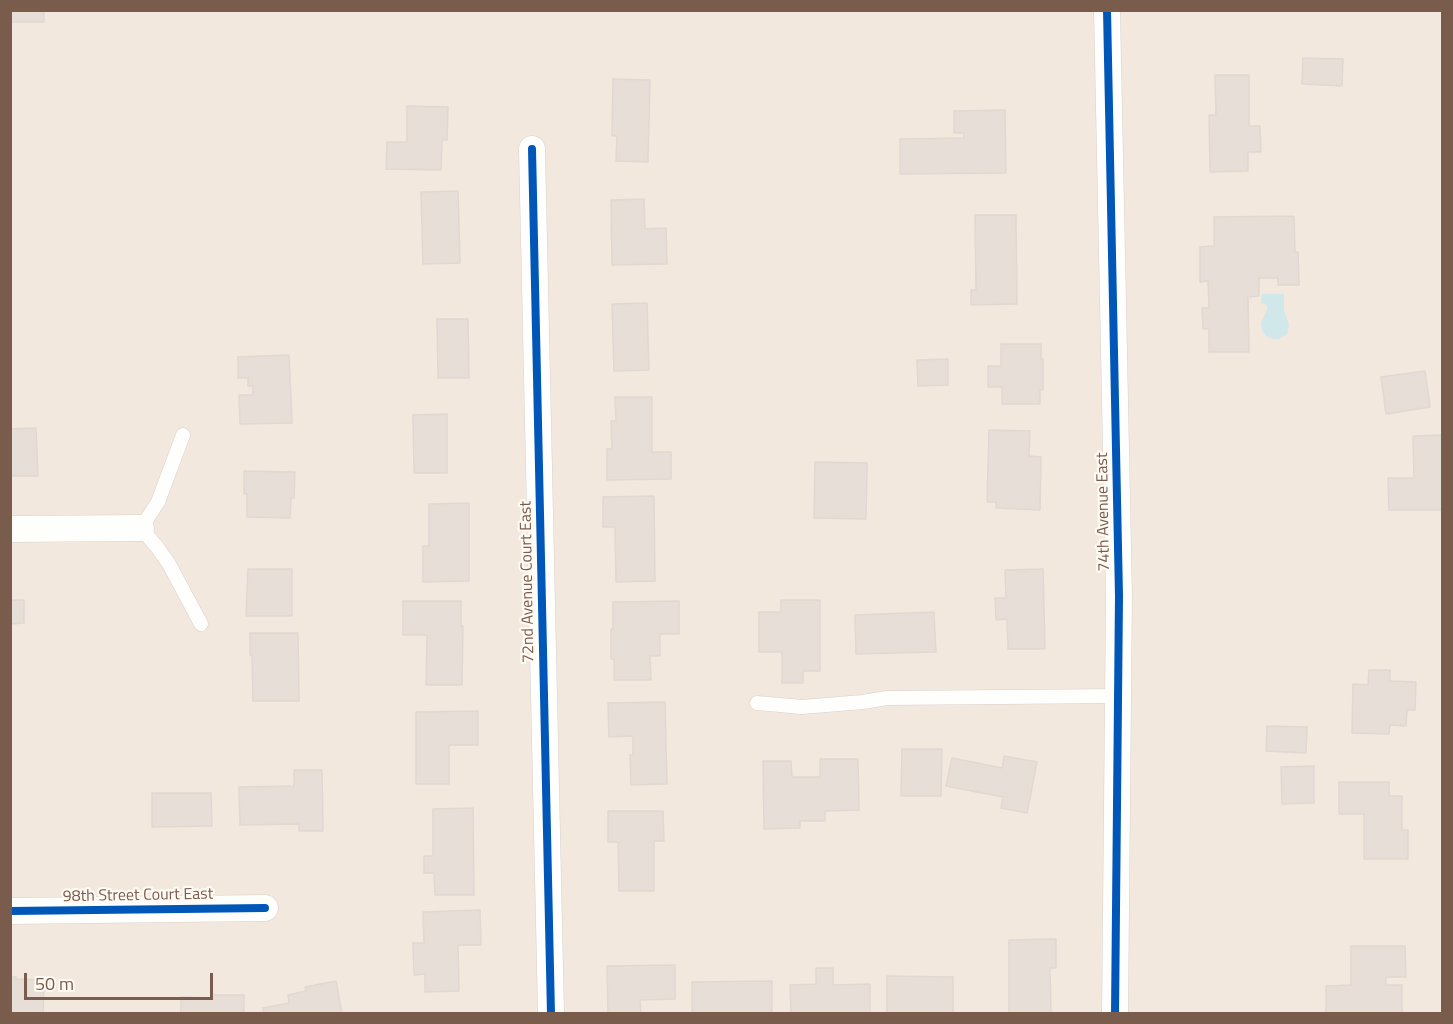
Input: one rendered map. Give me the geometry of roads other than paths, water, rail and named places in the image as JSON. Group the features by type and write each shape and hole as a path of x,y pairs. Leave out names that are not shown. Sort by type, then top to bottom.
{"street":[{"name":"74th Avenue East","path":"1107,10 1119,596 1115,1014"},
{"name":"72nd Avenue Court East","path":"532,149 551,1014"},
{"path":"10,529 141,528"},
{"name":"98th Street Court East","path":"10,911 265,908"}],"lane":[{"path":"183,435 158,502 141,528 169,564 201,624"},
{"path":"757,703 802,707 887,698 1118,696"}],"water":[{"path":"1262,294 1284,294 1284,310 1289,325 1287,334 1279,339 1266,336 1262,330 1261,323 1267,306 1261,303"}]}
